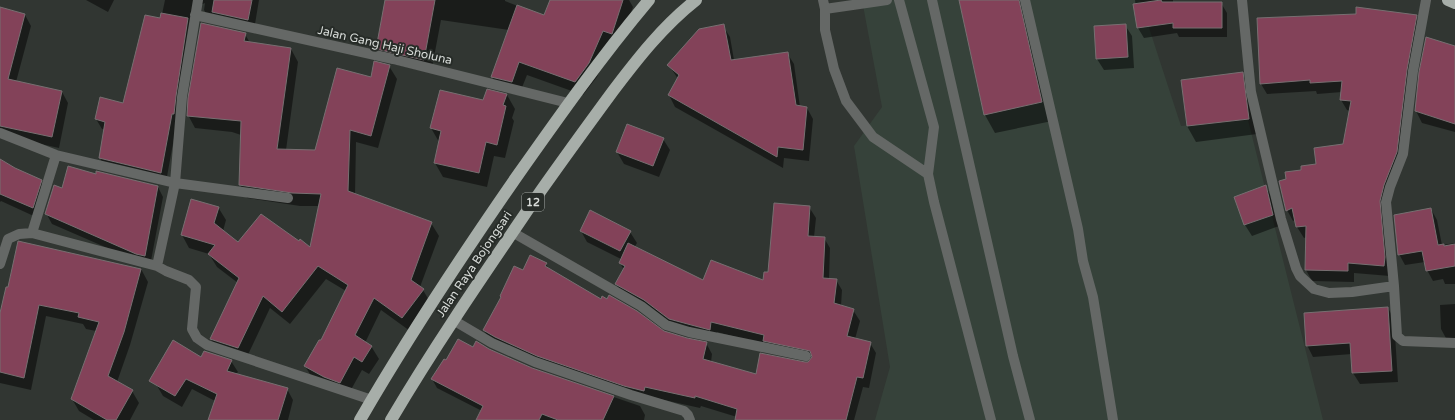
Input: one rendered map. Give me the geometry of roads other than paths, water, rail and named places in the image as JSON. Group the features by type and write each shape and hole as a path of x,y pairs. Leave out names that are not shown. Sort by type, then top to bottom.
{"highway":[{"name":"Jalan Raya Bojongsari","path":"360,420 473,240 568,103 615,40 649,0"},
{"name":"Jalan Raya Bojongsari","path":"390,420 453,320 578,137 643,52 682,11 696,0"},
{"path":"1448,0 1455,2"}],"street":[{"path":"157,266 175,183 182,97 198,0"},
{"path":"887,0 824,4 825,30 834,69 846,101 873,137 928,174"},
{"path":"899,0 934,127 928,174 934,202 992,420"},
{"path":"932,0 1012,349 1030,420"},
{"path":"1025,0 1078,229 1083,261 1093,297 1113,420"},
{"path":"1242,0 1251,92 1281,219 1296,268 1300,276 1314,289 1329,292 1352,292 1394,286"},
{"path":"1426,0 1413,71 1403,154 1390,187 1386,202 1397,336 1403,341 1455,343"},
{"name":"Jalan Gang Haji Sholuna","path":"195,15 393,59 568,103"},
{"path":"0,133 56,155 175,183 288,198"},
{"path":"32,233 56,155"},
{"path":"512,232 641,306 666,325 689,332 806,356"},
{"path":"0,264 8,239 19,234 32,233 157,266 189,280 196,287 192,329 197,338 207,345 372,400"},
{"path":"453,320 492,343 535,362 631,395 684,411 690,420"}]}
